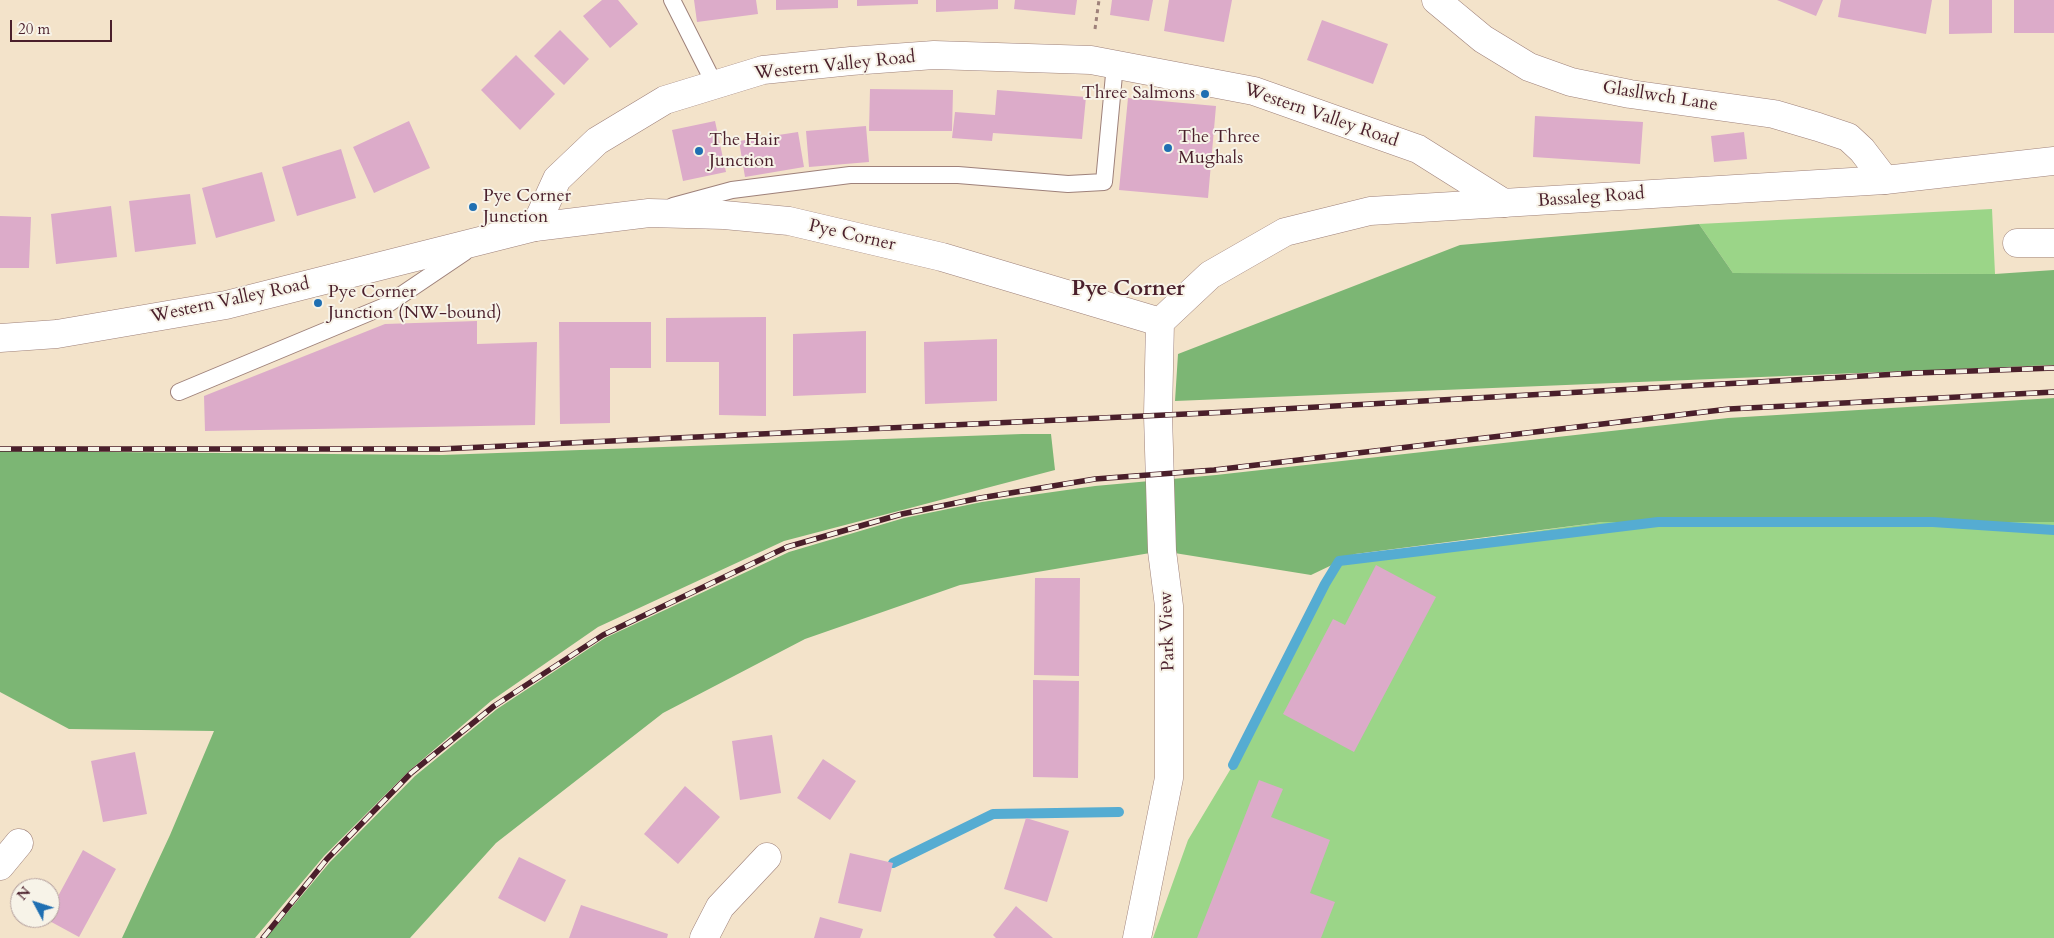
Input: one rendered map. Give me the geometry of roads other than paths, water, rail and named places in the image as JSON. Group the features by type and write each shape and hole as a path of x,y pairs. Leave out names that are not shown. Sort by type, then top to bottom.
{"street":[{"name":"Glasllwch Lane","path":"1436,0 1483,39 1528,67 1571,82 1630,94 1774,114 1818,127 1848,137 1862,150 1885,180"},
{"name":"Western Valley Road","path":"0,338 57,334 226,305 535,227 557,179 598,140 665,100 763,70 851,61 934,55 1091,60 1254,91 1418,149 1504,203"},
{"name":"Bassaleg Road","path":"1160,322 1210,275 1285,232 1370,211 1885,180 2054,162"},
{"name":"Pye Corner","path":"535,227 649,213 724,215 789,221 942,257 1160,322"},
{"path":"2017,243 2054,243"},
{"name":"Park View","path":"1137,938 1169,778 1169,606 1162,551 1158,415 1160,322"},
{"path":"0,866 19,843"},
{"path":"704,938 720,907 767,857"}],"lane":[{"path":"672,0 715,85"},
{"path":"649,213 732,190 850,175 958,174 1068,184 1104,182 1116,64"},
{"path":"179,392 385,306 482,240"}],"waterway":[{"path":"1233,765 1325,584 1339,561 1658,522 1933,522 2054,530"},
{"path":"893,863 993,814 1119,812"}],"railway":[{"path":"0,449 441,449 1229,412 1916,373 2054,368"},
{"path":"263,938 327,859 411,773 494,706 603,635 787,547 902,514 980,498 1095,479 1214,470 1729,409 2054,392"}],"place":[{"name":"Three Salmons","path":"1205,94"},
{"name":"The Three Mughals","path":"1168,148"},
{"name":"The Hair Junction","path":"699,151"},
{"name":"Pye Corner Junction","path":"473,207"},
{"name":"Pye Corner Junction (NW-bound)","path":"318,303"}],"district":[{"name":"Pye Corner","path":"1128,290"}]}
